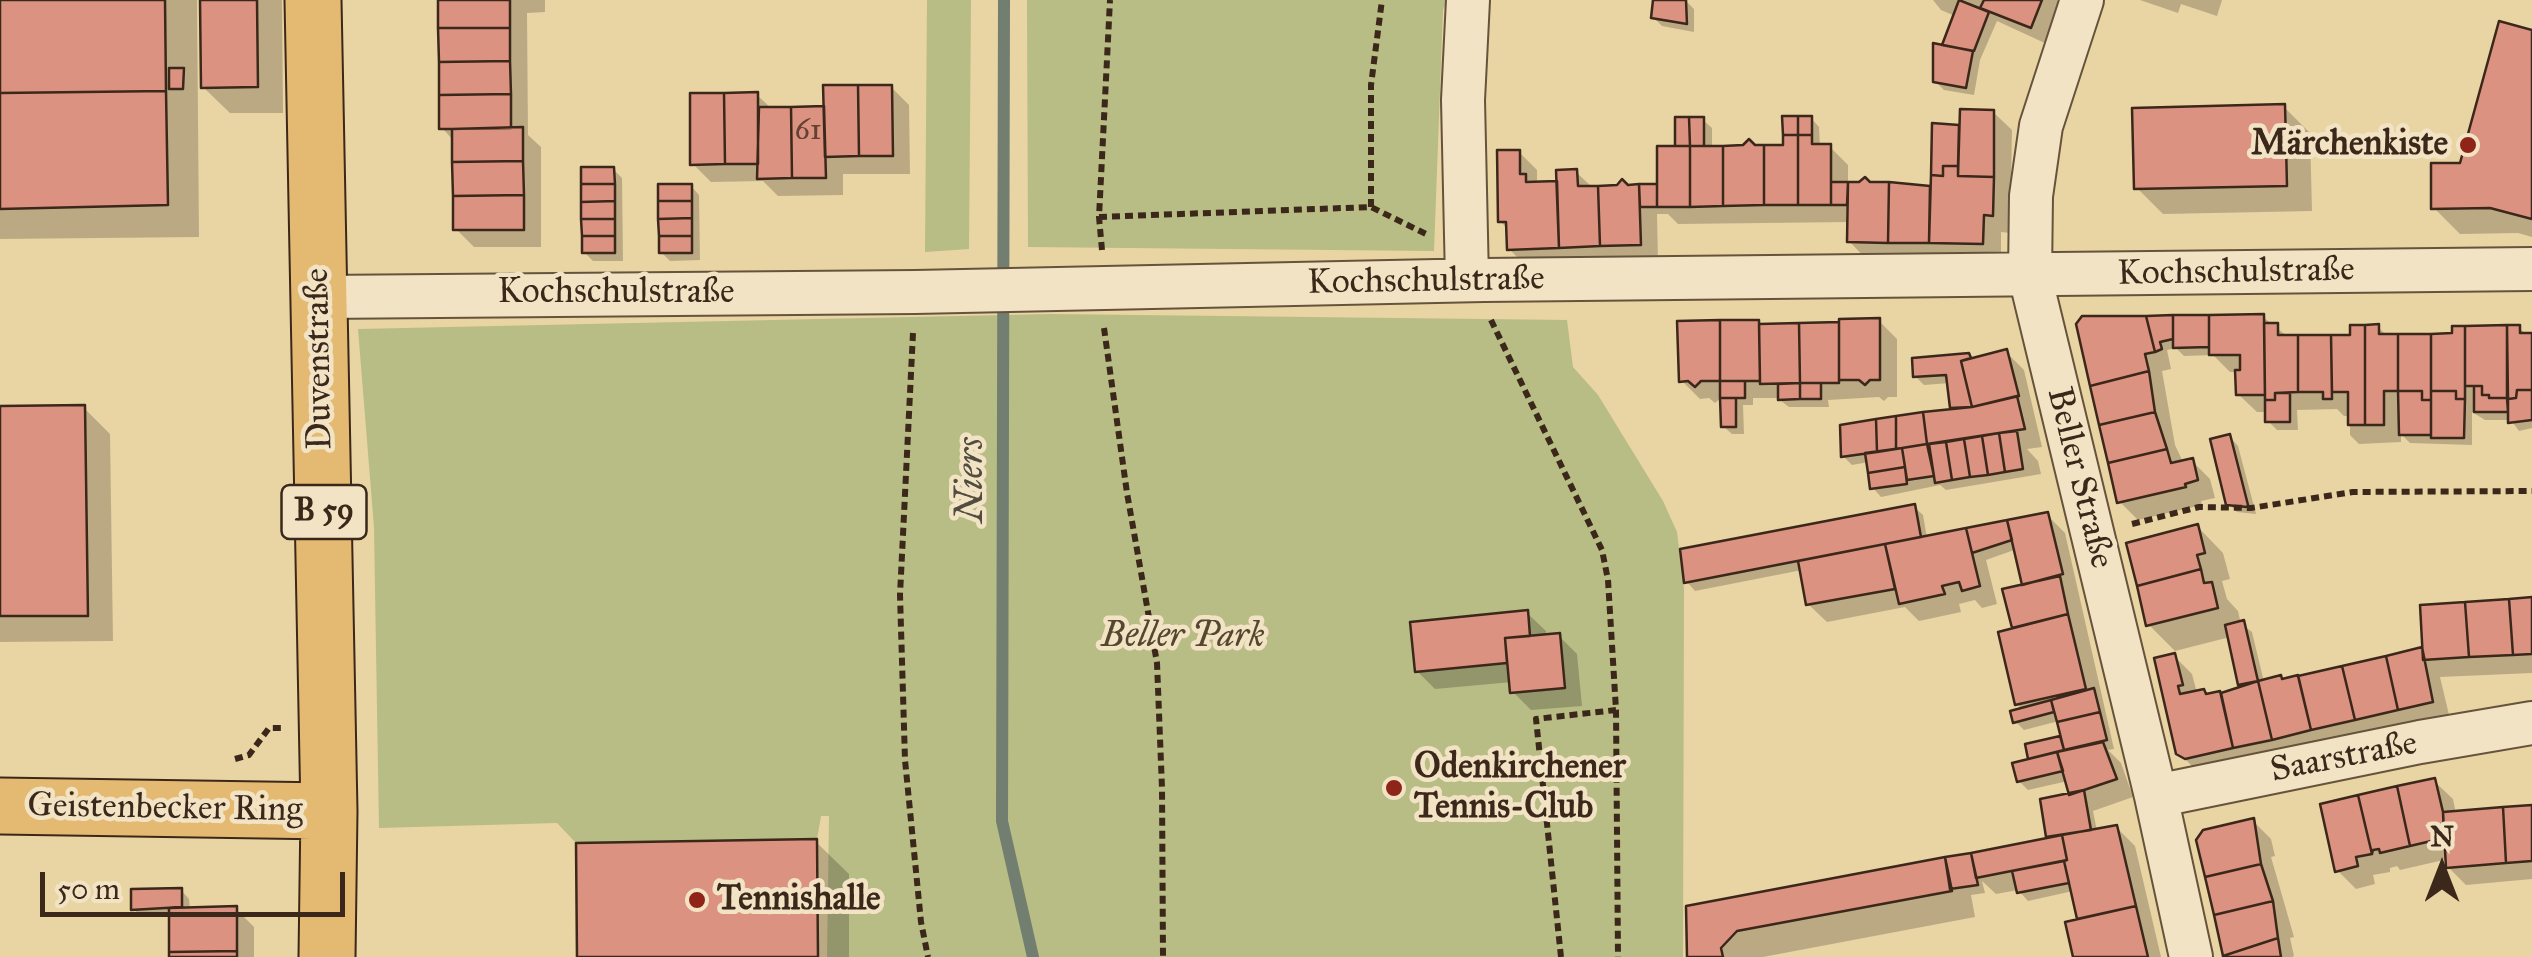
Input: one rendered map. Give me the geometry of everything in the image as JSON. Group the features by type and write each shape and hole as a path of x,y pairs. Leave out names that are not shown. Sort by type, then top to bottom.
{"main road":[{"name":"Duvenstraße","path":"313,0 328,728 327,957"},
{"name":"Geistenbecker Ring","path":"0,806 329,812"}],"street":[{"path":"1468,0 1463,100 1472,269"},
{"name":"Beller Straße","path":"2082,0 2041,126 2030,196 2030,276 2191,957"},
{"name":"Kochschulstraße","path":"320,297 915,292 1472,269 2030,276 2532,269"},
{"name":"Saarstraße","path":"2156,796 2420,742 2532,724"}],"path":[{"path":"1110,0 1099,218 1106,340 1157,663 1163,957"},
{"path":"1371,206 1371,85 1382,0"},
{"path":"1099,218 1371,206 1472,269 1490,320 1602,550 1608,580 1616,710 1618,957"},
{"path":"915,292 900,595 906,760 921,922 928,957"},
{"path":"2093,534 2199,507 2251,508 2354,492 2532,491"},
{"path":"1560,957 1536,719 1616,710"},
{"path":"233,760 249,755 270,728 328,728"}],"green space":[{"path":"927,0 971,0 969,249 925,252"},
{"path":"1027,0 1447,0 1443,10 1434,251 1028,247"},
{"name":"Beller Park","path":"1051,314 1567,320 1573,367 1598,395 1663,501 1677,532 1684,589 1683,957 827,957 829,816 821,816 817,839 576,843 557,823 379,828 374,527 358,329"}],"building":[{"path":"0,0 165,0 166,91 0,93"},
{"path":"200,0 257,0 258,87 201,88"},
{"path":"438,0 510,0 510,28 438,28"},
{"path":"1653,0 1686,0 1687,24 1651,18"},
{"path":"1959,0 1989,12 1974,51 1942,45"},
{"path":"1984,0 2042,0 2031,28 1980,8"},
{"path":"2499,21 2532,30 2532,219 2490,208 2431,209 2431,163 2460,163"},
{"path":"438,28 510,28 510,61 439,62"},
{"path":"1933,43 1973,51 1966,88 1933,82"},
{"path":"510,61 511,94 439,95 439,62"},
{"path":"169,68 184,68 183,89 169,89"},
{"path":"823,85 858,85 859,156 825,157"},
{"path":"858,85 892,85 893,156 859,156"},
{"path":"166,91 168,205 0,209 0,93"},
{"path":"758,92 758,164 725,164 724,93"},
{"path":"690,93 724,93 725,164 690,165"},
{"path":"511,94 511,128 439,129 439,95"},
{"path":"2285,104 2287,186 2134,189 2132,108"},
{"path":"824,106 826,178 792,178 791,107"},
{"path":"759,107 791,107 792,178 757,179"},
{"path":"1960,109 1994,110 1994,177 1958,176"},
{"path":"1782,116 1798,116 1798,135 1783,135"},
{"path":"1798,116 1812,116 1812,135 1798,135"},
{"path":"1675,117 1689,117 1690,146 1675,146"},
{"path":"1689,117 1704,117 1704,146 1690,146"},
{"path":"1932,123 1959,125 1958,166 1943,166 1943,176 1931,175"},
{"path":"523,127 523,161 452,162 452,129"},
{"path":"1783,135 1798,135 1798,205 1764,205 1764,145 1783,145"},
{"path":"1798,135 1812,135 1812,144 1831,144 1831,205 1798,205"},
{"path":"1749,139 1755,145 1764,145 1764,205 1723,206 1723,146 1743,145"},
{"path":"1657,146 1690,146 1690,207 1657,207"},
{"path":"1690,146 1723,146 1723,206 1690,207"},
{"path":"1497,150 1520,150 1520,174 1526,174 1526,182 1557,181 1559,248 1507,250 1506,222 1498,222"},
{"path":"523,161 524,195 453,196 452,162"},
{"path":"1943,166 1958,166 1958,176 1994,177 1993,216 1984,215 1983,244 1929,243 1931,175 1943,176"},
{"path":"581,167 614,167 615,184 581,184"},
{"path":"1577,169 1578,186 1598,186 1600,246 1559,248 1556,170"},
{"path":"1865,177 1870,182 1889,182 1888,243 1847,242 1848,182 1859,182"},
{"path":"1622,179 1628,185 1639,184 1641,245 1600,246 1598,186 1617,185"},
{"path":"1831,182 1848,182 1847,205 1831,205"},
{"path":"1889,182 1930,186 1929,243 1888,243"},
{"path":"581,184 615,184 615,201 581,202"},
{"path":"658,184 692,184 692,201 658,201"},
{"path":"1639,184 1657,184 1657,207 1640,207"},
{"path":"524,195 524,230 453,230 453,196"},
{"path":"615,201 615,219 581,219 581,202"},
{"path":"658,201 692,201 692,218 658,219"},
{"path":"692,218 692,236 659,236 658,219"},
{"path":"581,219 615,219 615,236 582,236"},
{"path":"582,236 615,236 615,253 582,253"},
{"path":"659,236 692,236 692,253 659,253"},
{"path":"2264,314 2265,395 2236,395 2235,370 2240,370 2240,355 2209,355 2209,315"},
{"path":"2173,315 2209,315 2209,347 2173,348"},
{"path":"2173,315 2173,339 2160,342 2162,349 2155,352 2146,316"},
{"path":"2082,316 2146,316 2155,352 2145,354 2149,371 2090,386 2076,324"},
{"path":"1880,318 1880,380 1870,380 1865,385 1859,380 1839,380 1839,319"},
{"path":"1720,320 1759,320 1760,381 1720,381"},
{"path":"1720,320 1720,381 1701,381 1695,387 1688,381 1679,382 1677,321"},
{"path":"1839,322 1839,383 1800,383 1799,323"},
{"path":"1799,323 1800,383 1760,384 1759,324"},
{"path":"2264,323 2278,323 2278,335 2298,335 2298,392 2275,393 2275,400 2265,400"},
{"path":"2379,324 2379,334 2398,334 2398,391 2384,391 2384,425 2365,425 2365,325"},
{"path":"2350,325 2365,325 2365,425 2348,425 2348,392 2332,392 2331,335 2350,335"},
{"path":"2507,325 2520,325 2520,333 2532,333 2532,390 2517,390 2516,398 2508,399"},
{"path":"2507,325 2507,398 2489,398 2482,395 2482,386 2465,386 2465,326"},
{"path":"2452,326 2465,326 2465,399 2456,399 2456,391 2431,391 2431,334 2452,333"},
{"path":"2398,334 2431,334 2431,400 2422,400 2422,391 2398,391"},
{"path":"2298,335 2331,335 2332,399 2323,399 2323,392 2298,392"},
{"path":"2007,349 2019,396 1972,407 1961,361"},
{"path":"1969,353 1971,358 1961,361 1972,407 1950,408 1946,375 1913,377 1912,358"},
{"path":"2149,371 2155,412 2099,425 2090,386"},
{"path":"1720,381 1745,381 1745,398 1720,398"},
{"path":"1800,383 1800,399 1778,400 1778,384"},
{"path":"1800,383 1821,383 1821,399 1800,399"},
{"path":"2474,386 2482,386 2482,395 2489,398 2507,398 2508,412 2474,412"},
{"path":"2517,390 2532,390 2532,420 2508,423 2508,399 2516,398"},
{"path":"2398,391 2422,391 2422,400 2431,400 2431,435 2399,435"},
{"path":"2431,391 2456,391 2456,399 2465,399 2464,438 2431,438"},
{"path":"2275,393 2290,393 2290,422 2265,422 2265,400 2275,400"},
{"path":"2017,396 2025,429 1927,444 1923,412 1972,407"},
{"path":"1720,398 1736,398 1736,427 1721,427"},
{"path":"85,405 88,616 0,616 0,406"},
{"path":"1923,412 1927,444 1896,449 1896,416"},
{"path":"2155,412 2167,449 2108,463 2099,425"},
{"path":"1896,416 1896,449 1877,452 1876,419"},
{"path":"1876,419 1877,452 1841,457 1840,425"},
{"path":"2017,431 2023,469 2005,472 1999,433"},
{"path":"1999,433 2005,472 1988,475 1982,436"},
{"path":"2230,434 2247,507 2226,505 2210,439"},
{"path":"1982,436 1988,475 1970,477 1964,439"},
{"path":"1964,439 1970,477 1952,480 1946,442"},
{"path":"1946,442 1952,480 1935,483 1929,444"},
{"path":"1927,444 1934,476 1907,480 1902,448"},
{"path":"1902,448 1905,467 1868,473 1865,453"},
{"path":"2167,449 2171,463 2193,458 2198,480 2185,484 2186,487 2117,503 2108,463"},
{"path":"1905,467 1907,484 1870,489 1868,473"},
{"path":"1915,504 1921,537 1684,583 1680,549"},
{"path":"2048,512 2063,574 2022,585 2007,520"},
{"path":"2007,520 2012,540 1972,553 1966,528"},
{"path":"2198,524 2205,553 2197,555 2201,569 2137,586 2126,543"},
{"path":"1966,528 1980,586 1962,591 1959,582 1942,586 1945,594 1899,604 1885,544"},
{"path":"1885,544 1895,589 1806,605 1798,561"},
{"path":"2201,569 2204,583 2212,582 2218,608 2146,626 2137,586"},
{"path":"2060,576 2068,614 2012,628 2002,589"},
{"path":"2532,597 2532,654 2513,655 2509,599"},
{"path":"2509,599 2513,655 2469,657 2465,602"},
{"path":"2465,602 2469,657 2423,660 2420,605"},
{"path":"1528,610 1530,636 1505,638 1507,663 1415,672 1410,622"},
{"path":"2068,614 2086,689 2015,705 1998,632"},
{"path":"2244,620 2258,681 2238,685 2225,625"},
{"path":"1560,633 1565,688 1510,693 1505,638"},
{"path":"2422,647 2433,702 2398,710 2386,656"},
{"path":"2175,653 2183,685 2178,686 2180,694 2204,689 2206,694 2220,691 2233,748 2185,759 2176,754 2154,658"},
{"path":"2386,656 2398,710 2355,720 2342,666"},
{"path":"2342,666 2355,720 2311,730 2298,676"},
{"path":"2281,675 2282,679 2298,675 2311,730 2272,740 2258,681"},
{"path":"2258,681 2272,740 2233,748 2221,693"},
{"path":"2094,688 2100,712 2057,722 2051,700"},
{"path":"2051,700 2054,712 2013,723 2010,711"},
{"path":"2100,712 2107,740 2064,750 2057,722"},
{"path":"2060,736 2064,750 2028,759 2025,744"},
{"path":"2103,742 2117,779 2069,795 2057,752"},
{"path":"2057,752 2063,771 2017,782 2012,763"},
{"path":"2435,778 2444,838 2410,846 2397,786"},
{"path":"2397,786 2410,846 2380,853 2379,849 2373,850 2372,854 2358,795"},
{"path":"2084,790 2091,830 2046,837 2040,799"},
{"path":"2358,795 2372,854 2356,857 2358,866 2335,872 2320,804"},
{"path":"2532,805 2532,861 2506,863 2503,807"},
{"path":"2503,807 2506,863 2446,868 2443,812"},
{"path":"2254,818 2261,864 2205,877 2196,840 2203,830"},
{"path":"2117,825 2136,906 2077,919 2062,835"},
{"path":"2062,835 2067,860 1976,878 1971,853"},
{"name":"Tennishalle","path":"817,839 818,957 577,957 576,843"},
{"path":"1971,853 1978,885 1950,889 1945,857"},
{"path":"1945,857 1952,891 1737,931 1721,948 1723,957 1687,957 1686,906"},
{"path":"2064,861 2069,883 2017,893 2012,871"},
{"path":"2261,864 2273,901 2214,915 2205,877"},
{"path":"182,888 182,907 131,910 131,889"},
{"path":"2273,901 2278,938 2223,956 2214,915"},
{"path":"237,906 237,951 169,952 169,908"},
{"path":"2136,906 2148,957 2073,957 2065,922"},
{"path":"2278,938 2281,957 2223,957 2223,956"},
{"path":"237,951 237,957 169,957 169,952"}],"waterway":[{"name":"Niers","path":"1004,0 1002,821 1033,957"}],"place":[{"name":"Märchenkiste","path":"2468,145"},
{"name":"Odenkirchener Tennis-Club","path":"1394,788"},
{"name":"Tennishalle","path":"697,900"}]}
